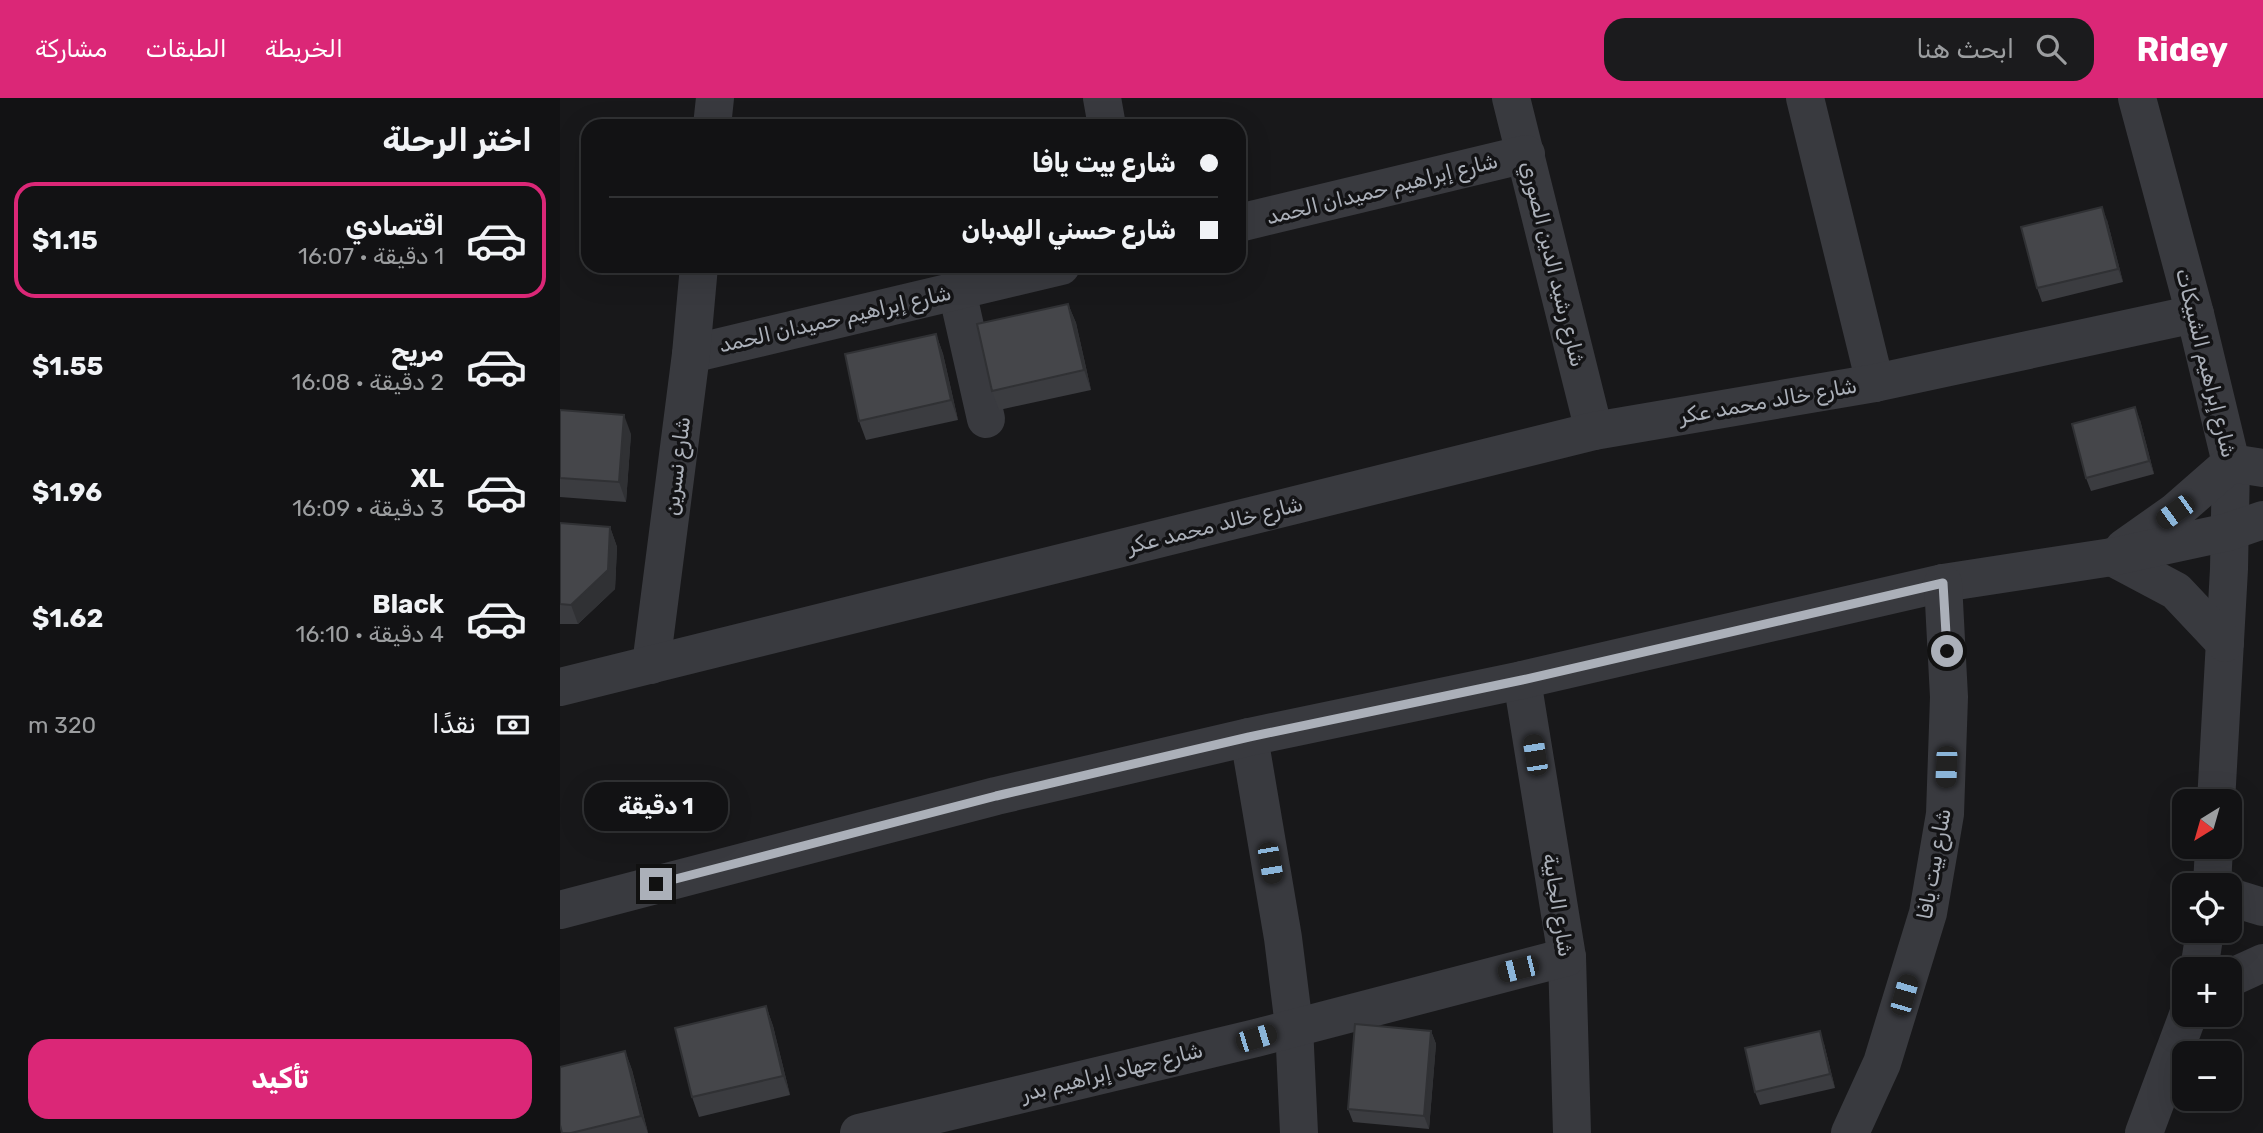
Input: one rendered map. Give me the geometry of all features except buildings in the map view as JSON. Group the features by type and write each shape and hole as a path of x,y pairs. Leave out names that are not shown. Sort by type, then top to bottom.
{"street":[{"path":"713,119 715,98"},
{"path":"1102,98 1106,119"},
{"name":"شارع رشيد الدين الصوري","path":"1511,98 1594,431"},
{"name":"شارع خالد محمد عكر","path":"1805,98 1875,383"},
{"name":"شارع إبراهيم الشبيكات","path":"2137,98 2195,314 2247,465 2245,526 2225,643 2217,789"},
{"name":"شارع إبراهيم حميدان الحمد","path":"1246,221 1525,154"},
{"name":"شارع نسرين","path":"651,665 691,354 698,273"},
{"name":"شارع إبراهيم حميدان الحمد","path":"691,354 1032,273"},
{"path":"957,291 986,419"},
{"name":"شارع خالد محمد عكر","path":"560,687 1594,431 1875,383 2195,314"},
{"path":"2112,557 2247,465"},
{"path":"560,909 996,796 1249,737 1522,680 1943,583 2112,557 2245,526"},
{"path":"2112,557 2176,591 2225,643"},
{"name":"شارع بيت يافا","path":"1850,1133 1882,1063 1928,913 1945,814 1949,697 1943,583"},
{"name":"شارع الجابية","path":"1522,680 1567,957 1572,1133"},
{"path":"1249,737 1283,938 1294,1026 1299,1133"},
{"path":"2242,901 2263,907"},
{"name":"شارع جهاد إبراهيم بدر","path":"859,1133 1256,1038 1567,957"},
{"path":"2242,973 2263,963"},
{"path":"2144,1133 2184,1027"}],"route":[{"path":"656,884 996,796 1249,737 1522,680 1943,583 1947,651"}]}
